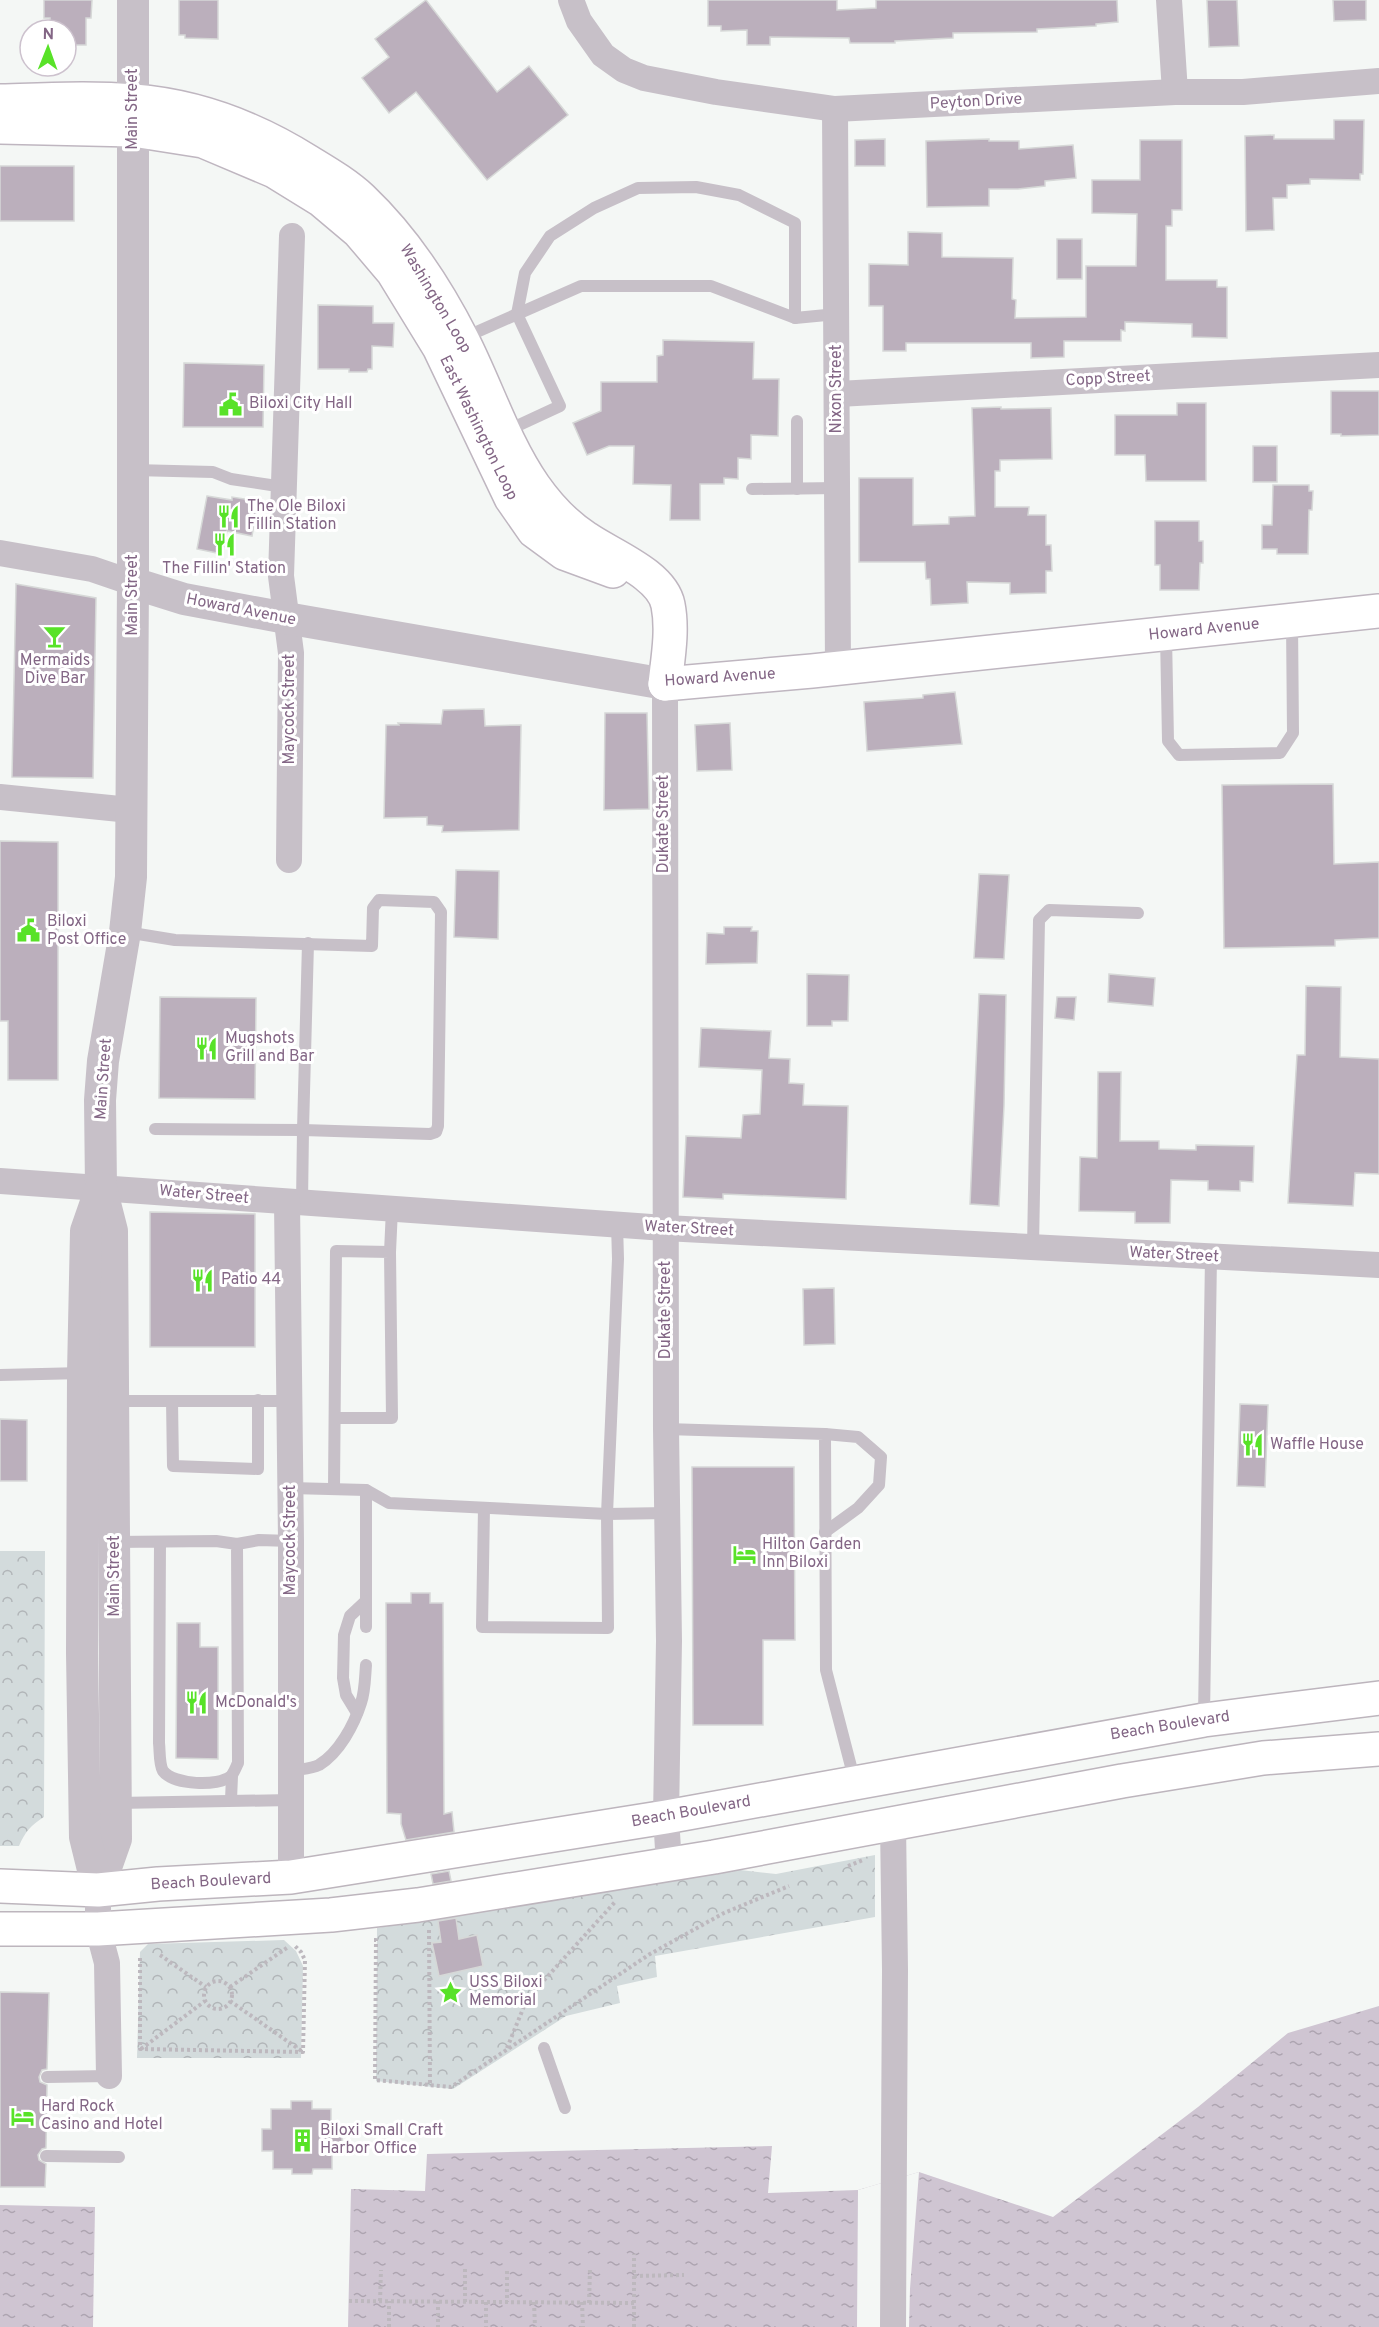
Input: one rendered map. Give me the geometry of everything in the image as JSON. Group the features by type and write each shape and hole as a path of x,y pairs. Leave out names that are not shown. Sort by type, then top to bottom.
{"main road":[{"name":"Washington Loop","path":"0,100 133,115 233,152 284,177 321,200 359,232"},
{"name":"Washington Loop","path":"0,127 185,108 224,118 281,144 327,172 361,198 398,237 419,266 450,343"},
{"name":"East Washington Loop","path":"359,232 450,343 494,437 511,498 534,531 564,553 623,574 642,589 655,608 655,642 665,684"},
{"name":"Howard Avenue","path":"665,684 838,669 1379,611"},
{"name":"Beach Boulevard","path":"0,1887 98,1890 158,1884 291,1877 666,1817 1204,1720 1379,1698"},
{"path":"0,1929 98,1929 331,1915 418,1905 669,1864 1263,1758 1379,1749"}],"street":[{"name":"Main Street","path":"109,2076 107,1962 98,1929 98,1890 85,1837 99,1542 114,1401 112,1231 101,1188 100,1100 103,1060 131,877 133,0"},
{"name":"Peyton Drive","path":"571,0 579,21 603,55 624,70 645,78 716,92 835,109 1174,92 1243,92 1379,81"},
{"path":"1169,0 1174,92"},
{"name":"Nixon Street","path":"835,109 838,669"},
{"name":"Maycock Street","path":"289,860 291,653 281,576 292,236"},
{"name":"Copp Street","path":"838,394 1379,365"},
{"name":"Howard Avenue","path":"0,553 92,569 184,599 665,684"},
{"name":"Dukate Street","path":"665,684 665,1228 669,1641 666,1817 669,1864"},
{"path":"0,797 130,810"},
{"name":"Water Street","path":"0,1181 665,1228 1379,1265"},
{"name":"Main Street","path":"98,1890 116,1839 116,1803 99,1542 83,1373 86,1231 101,1188"},
{"name":"Maycock Street","path":"291,1877 289,1401 294,1203"},
{"path":"892,1823 895,1970 893,2327"}],"lane":[{"path":"494,437 560,406 517,314 525,273 550,236 594,208 638,188 696,187 739,195 795,223 795,318"},
{"path":"450,343 581,286 711,286 795,318 837,314"},
{"path":"797,421 797,489"},
{"path":"133,471 213,472 231,479 284,487"},
{"path":"752,489 838,488"},
{"path":"1166,633 1168,741 1179,755 1280,753 1293,733 1292,621"},
{"path":"124,932 175,940 372,946 373,908 379,900 434,902 441,912 438,1126 436,1132 430,1134 155,1128"},
{"path":"1033,1247 1039,920 1049,910 1138,913"},
{"path":"294,1203 303,1130 308,943"},
{"path":"335,1418 392,1418 390,1252 392,1209"},
{"path":"484,1508 482,1627 608,1628 607,1514 618,1259 616,1224"},
{"path":"334,1488 336,1251 390,1252"},
{"path":"1204,1720 1211,1257"},
{"path":"0,1375 83,1373"},
{"path":"172,1401 173,1466 258,1469 258,1400"},
{"path":"114,1401 289,1401"},
{"path":"666,1429 858,1437 881,1457 879,1485 858,1508 825,1532"},
{"path":"825,1434 826,1670 855,1783"},
{"path":"291,1488 366,1490 388,1503 607,1514 667,1513"},
{"path":"366,1490 366,1628"},
{"path":"99,1542 216,1541 237,1544 259,1540 291,1541"},
{"path":"160,1542 159,1743 161,1769 169,1776 187,1782 214,1783 232,1776"},
{"path":"231,1800 232,1776 238,1763 240,1668 237,1544"},
{"path":"357,1713 346,1695 343,1678 344,1635 350,1616 366,1602"},
{"path":"291,1771 316,1766 329,1758 351,1727 362,1701 366,1665"},
{"path":"116,1803 291,1800"},
{"path":"544,2048 565,2108"},
{"path":"47,2077 109,2076"},
{"path":"46,2156 119,2157"}],"path":[{"path":"368,1940 376,1940 375,2080 451,2087 651,1954 724,1913 789,1886"},
{"path":"506,2050 527,1999 615,1901"},
{"path":"429,1922 430,2085"},
{"path":"230,1987 293,1944 305,1960 303,2052"},
{"path":"154,1951 206,1987"},
{"path":"140,1958 140,2049"},
{"path":"218,1981 230,1987 232,1994 230,2001 225,2007 218,2009 211,2007 204,1994 206,1987 218,1981"},
{"path":"140,2049 206,2001"},
{"path":"230,2001 303,2052"},
{"path":"140,2049 303,2052"},
{"path":"634,2254 634,2327"},
{"path":"465,2267 465,2302"},
{"path":"381,2270 381,2301"},
{"path":"589,2302 590,2270"},
{"path":"507,2271 507,2302"},
{"path":"634,2276 684,2276"},
{"path":"349,2301 634,2303"},
{"path":"389,2327 390,2301"},
{"path":"438,2301 438,2327"},
{"path":"486,2302 486,2327"},
{"path":"534,2302 535,2327"},
{"path":"582,2302 583,2327"}],"green space":[{"path":"0,1551 45,1551 44,1817 29,1829 19,1846 0,1846"},
{"path":"875,1855 875,1917 655,1956 657,1977 617,1986 620,2003 566,2016 453,2089 376,2081 377,1928 723,1868 776,1874"},
{"path":"284,1940 296,1951 303,1966 301,2058 137,2058 140,1952 148,1944"}],"water":[{"path":"1379,2006 1379,2327 348,2327 351,2189 425,2191 427,2154 772,2146 768,2193 858,2190 919,2172 1053,2217 1198,2107 1288,2033"},
{"path":"0,2205 95,2207 93,2327 0,2327"}],"pier":[{"path":"919,2172 909,2327 857,2327 858,2190"}],"building":[{"path":"44,0 92,0 91,18 86,18 86,45 78,45 78,18 44,18"},
{"path":"179,0 218,0 218,39 185,38 185,35 179,35"},
{"path":"426,0 497,92 529,66 568,115 487,180 416,92 389,113 362,78 389,57 375,39"},
{"path":"708,0 837,0 837,10 876,8 876,0 1117,0 1118,22 1096,24 1096,26 1037,29 1037,32 953,33 953,38 895,41 895,43 850,43 849,38 770,37 770,45 747,45 747,30 721,31 721,26 708,26"},
{"path":"1207,0 1237,0 1239,46 1209,47"},
{"path":"1333,0 1366,0 1366,20 1334,21"},
{"path":"1334,120 1364,120 1363,174 1360,174 1360,180 1310,179 1310,184 1287,185 1287,198 1273,198 1274,230 1246,231 1245,136 1274,135 1274,139 1334,139"},
{"path":"885,139 885,166 855,166 855,140"},
{"path":"989,139 989,141 1019,141 1019,149 1073,145 1076,178 1045,181 1045,186 989,189 989,206 927,207 926,141"},
{"path":"1140,140 1182,140 1182,210 1172,210 1172,226 1166,226 1166,280 1217,280 1217,287 1227,287 1227,338 1192,337 1192,324 1125,322 1125,331 1121,330 1121,341 1064,341 1064,357 1031,358 1031,343 906,343 906,351 883,351 883,306 869,306 869,264 908,265 908,232 942,233 942,257 1013,258 1012,299 1016,300 1015,318 1086,317 1086,266 1136,266 1137,214 1092,213 1092,180 1140,180"},
{"path":"0,166 74,166 74,221 0,221"},
{"path":"1057,239 1082,239 1082,279 1057,279"},
{"path":"318,305 373,306 373,323 394,323 393,347 372,346 372,369 368,369 367,372 349,372 349,369 318,369"},
{"path":"663,340 754,342 753,379 779,379 778,436 751,435 751,459 738,458 738,479 724,478 724,484 700,484 700,520 670,520 671,485 633,484 634,446 609,446 587,455 573,423 601,411 601,382 657,382 657,356 663,355"},
{"path":"184,363 264,365 263,427 183,427"},
{"path":"1331,391 1379,391 1379,435 1331,434"},
{"path":"1177,403 1206,403 1206,481 1146,481 1145,455 1115,455 1115,415 1177,415"},
{"path":"1001,407 1001,409 1051,408 1052,459 1000,460 1000,471 995,471 995,507 1029,507 1028,515 1046,515 1046,545 1051,545 1052,571 1046,571 1046,593 1010,594 1010,583 967,582 968,603 931,605 930,579 926,579 925,562 859,562 859,478 913,478 913,525 949,524 949,517 975,516 972,408"},
{"path":"1253,446 1277,446 1277,482 1253,482"},
{"path":"1273,485 1309,485 1309,491 1313,491 1312,510 1309,510 1308,554 1277,554 1277,549 1262,549 1262,525 1272,525"},
{"name":"The Ole Biloxi Fillin Station","path":"207,496 258,501 252,536 227,531 222,554 197,549"},
{"path":"1155,521 1199,521 1199,541 1203,541 1203,563 1200,563 1199,590 1160,590 1160,565 1155,565"},
{"path":"16,584 96,598 93,778 12,777"},
{"path":"955,692 962,744 867,751 864,702 923,698 923,695"},
{"path":"484,709 485,726 521,725 519,830 442,832 443,826 427,825 427,817 384,818 386,725 441,724 443,710"},
{"path":"605,713 647,713 649,809 604,810"},
{"path":"730,723 732,770 697,771 695,725"},
{"path":"1333,784 1334,864 1379,862 1379,938 1335,940 1335,946 1224,948 1222,785"},
{"name":"Biloxi Post Office","path":"0,841 58,842 58,1080 8,1080 8,1021 0,1021"},
{"path":"456,870 499,871 498,939 454,937"},
{"path":"979,874 1009,875 1004,959 974,958"},
{"path":"724,927 752,927 751,931 758,931 757,963 706,964 707,933 724,934"},
{"path":"807,974 849,975 848,1021 832,1021 832,1026 807,1026"},
{"path":"1109,974 1155,978 1153,1006 1108,1002"},
{"path":"1306,986 1341,987 1340,1057 1379,1059 1379,1174 1355,1173 1353,1206 1288,1203 1297,1055 1305,1055"},
{"path":"979,994 1006,995 999,1206 970,1204"},
{"path":"160,997 256,998 255,1099 159,1098"},
{"path":"1057,997 1076,997 1074,1020 1055,1018"},
{"path":"701,1028 771,1031 769,1058 790,1059 789,1083 804,1084 803,1105 848,1106 846,1199 723,1194 723,1199 683,1197 686,1136 741,1138 743,1115 760,1114 762,1070 699,1067"},
{"path":"1098,1072 1121,1072 1120,1141 1159,1141 1159,1149 1196,1150 1196,1145 1254,1146 1253,1182 1240,1181 1240,1191 1208,1190 1208,1181 1171,1180 1170,1223 1135,1223 1135,1212 1079,1211 1080,1157 1097,1158"},
{"name":"Patio 44","path":"150,1212 255,1214 255,1347 150,1347"},
{"path":"834,1288 835,1344 804,1345 803,1289"},
{"name":"Waffle House","path":"1240,1404 1268,1405 1265,1487 1237,1486"},
{"path":"0,1419 27,1420 27,1481 0,1481"},
{"name":"Hilton Garden Inn Biloxi","path":"692,1467 794,1467 795,1640 763,1640 763,1725 693,1725"},
{"path":"411,1593 430,1593 430,1603 443,1603 444,1814 452,1812 454,1832 406,1840 401,1824 401,1814 387,1813 386,1603 411,1603"},
{"name":"McDonald's","path":"177,1623 200,1623 200,1647 218,1647 218,1759 176,1758"},
{"path":"449,1871 451,1881 433,1884 431,1874"},
{"path":"456,1918 459,1939 477,1935 483,1966 439,1976 432,1943 441,1942 438,1921"},
{"name":"Hard Rock Casino and Hotel","path":"0,1992 49,1993 47,2069 42,2070 39,2077 40,2082 47,2085 46,2148 42,2149 38,2155 39,2160 46,2164 45,2187 0,2187"},
{"name":"Biloxi Small Craft Harbor Office","path":"291,2101 312,2101 312,2109 331,2109 331,2130 342,2130 342,2151 332,2150 332,2169 313,2169 312,2174 292,2174 292,2169 273,2169 273,2151 262,2151 262,2129 271,2129 271,2109 291,2109"}],"place":[{"name":"Biloxi City Hall","path":"231,404"},
{"name":"The Ole Biloxi Fillin Station","path":"229,516"},
{"name":"The Fillin' Station","path":"224,544"},
{"name":"Mermaids Dive Bar","path":"55,636"},
{"name":"Biloxi Post Office","path":"29,931"},
{"name":"Mugshots Grill and Bar","path":"207,1048"},
{"name":"Patio 44","path":"203,1280"},
{"name":"Waffle House","path":"1252,1445"},
{"name":"Hilton Garden Inn Biloxi","path":"744,1554"},
{"name":"McDonald's","path":"197,1703"},
{"name":"USS Biloxi Memorial","path":"451,1992"},
{"name":"Hard Rock Casino and Hotel","path":"23,2116"},
{"name":"Biloxi Small Craft Harbor Office","path":"302,2140"}]}
